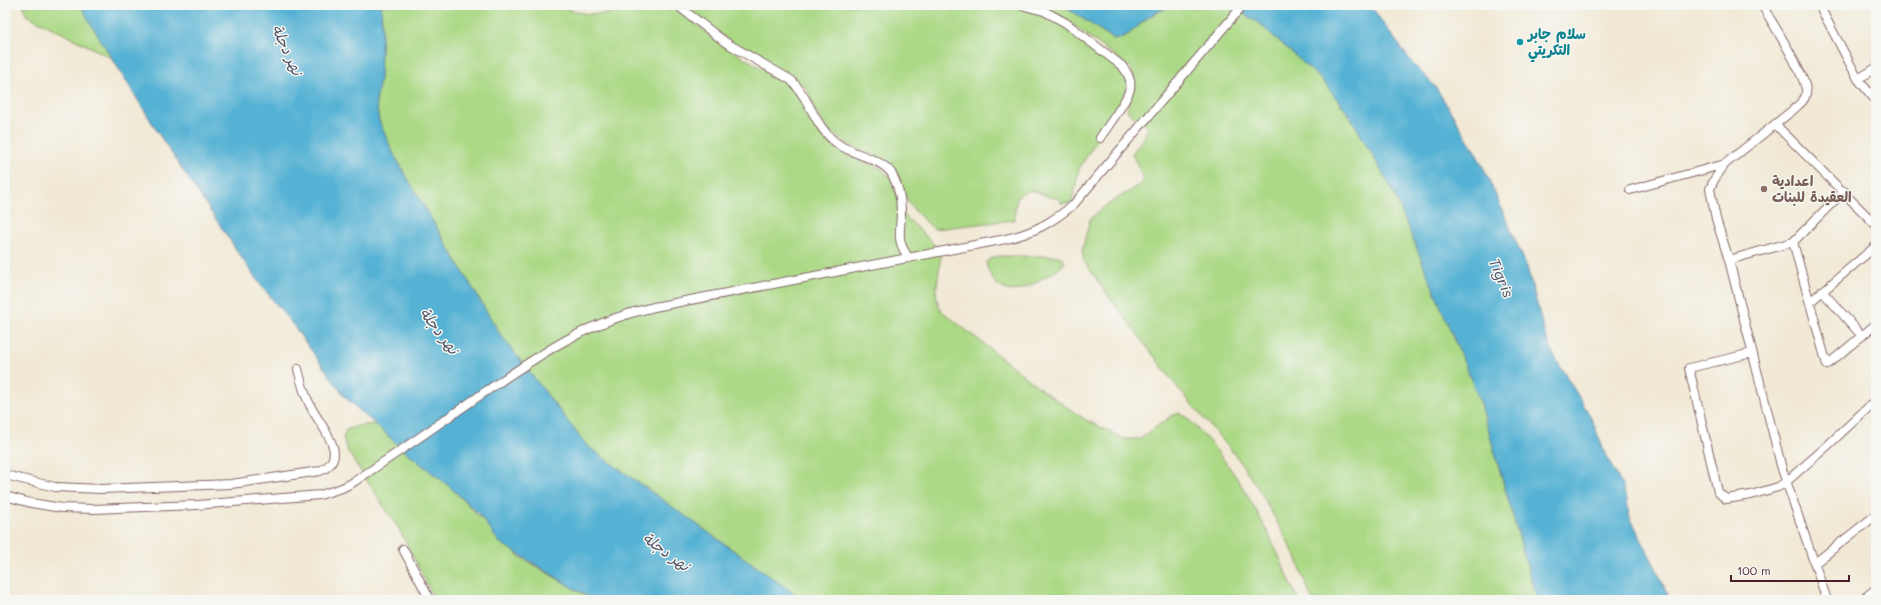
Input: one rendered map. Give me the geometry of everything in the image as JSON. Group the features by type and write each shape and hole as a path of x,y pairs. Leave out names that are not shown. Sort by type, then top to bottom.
{"street":[{"path":"677,5 725,42 791,80 798,88 818,124 832,140 881,164 889,170 894,179 900,202 901,217 898,234 900,242 909,258"},
{"path":"1021,5 1044,11 1066,23 1128,72 1130,91 1100,138"},
{"path":"5,496 31,503 62,508 92,509 198,505 320,495 342,488 362,477 539,355 588,328 633,311 1021,236 1050,223 1074,204 1243,5"},
{"path":"1762,5 1804,80 1806,94 1803,100 1725,164 1714,180 1710,189 1716,219 1729,260 1786,482 1826,600"},
{"path":"1819,5 1858,79 1876,101"},
{"path":"1858,79 1876,68"},
{"path":"1775,124 1844,191 1876,225"},
{"path":"1630,190 1725,164"},
{"path":"1729,260 1793,242 1844,191"},
{"path":"1793,242 1827,365 1876,324"},
{"path":"1810,302 1876,246"},
{"path":"1822,291 1862,336"},
{"path":"1752,353 1689,368 1718,492 1726,499 1778,487 1786,482 1876,400"},
{"path":"5,475 49,486 86,489 231,484 320,471 331,463 334,450 328,434 314,414 306,398 298,369"},
{"path":"1814,563 1876,514"},
{"path":"403,549 430,600"},
{"path":"1862,600 1876,589"}],"green space":[{"path":"23,5 81,5 112,58 26,15"},
{"path":"381,5 559,5 573,11 588,14 610,13 625,5 670,5 731,50 790,85 795,89 815,127 822,136 838,150 881,168 890,178 904,215 933,243 941,255 936,292 939,307 943,312 1045,392 1086,420 1124,439 1140,439 1171,416 1180,413 1191,422 1221,456 1235,475 1259,515 1298,600 803,600 587,446 500,334 393,153 379,121 376,102 380,78 382,24"},
{"path":"683,5 1010,5 1034,11 1062,24 1125,73 1128,84 1124,96 1079,169 1072,203 1061,203 1059,198 1053,198 1036,192 1023,192 1017,199 1015,220 934,229 912,208 890,162 851,146 829,131 815,110 805,86 732,43"},
{"path":"1040,5 1062,5 1114,39 1129,34 1150,16 1173,5 1229,5 1260,24 1323,81 1350,116 1393,191 1470,374 1481,404 1537,600 1312,600 1296,557 1261,493 1237,457 1181,392 1084,261 1082,251 1090,219 1104,207 1142,183 1143,177 1132,154 1144,137 1148,128 1142,120 1132,116 1127,110 1135,82 1131,68 1058,14"},
{"path":"999,256 1059,256 1064,259 1064,264 1056,271 1031,285 1012,291 1006,290 996,284 990,274 986,262"},
{"path":"375,424 407,453 449,486 519,556 593,600 435,600 399,529 348,452 343,438 346,430 357,426"}],"water":[{"name":"نهر دجلة","path":"81,5 381,5 382,24 380,78 376,102 379,121 393,153 500,334 587,446 803,600 593,600 499,542 479,514 449,486 407,453 345,397 293,325 256,279 162,139 89,21"},
{"path":"1062,5 1173,5 1150,16 1125,36 1114,39"},
{"name":"Tigris","path":"1229,5 1370,5 1413,64 1435,86 1475,151 1486,173 1527,267 1545,334 1554,356 1591,417 1606,456 1622,485 1627,500 1629,515 1656,568 1670,600 1537,600 1481,404 1393,191 1350,116 1323,81 1260,24"}],"place":[{"name":"سلام جابر التكريتي","path":"1520,42"},
{"name":"اعدادية العقيدة للبنات","path":"1764,189"}]}
